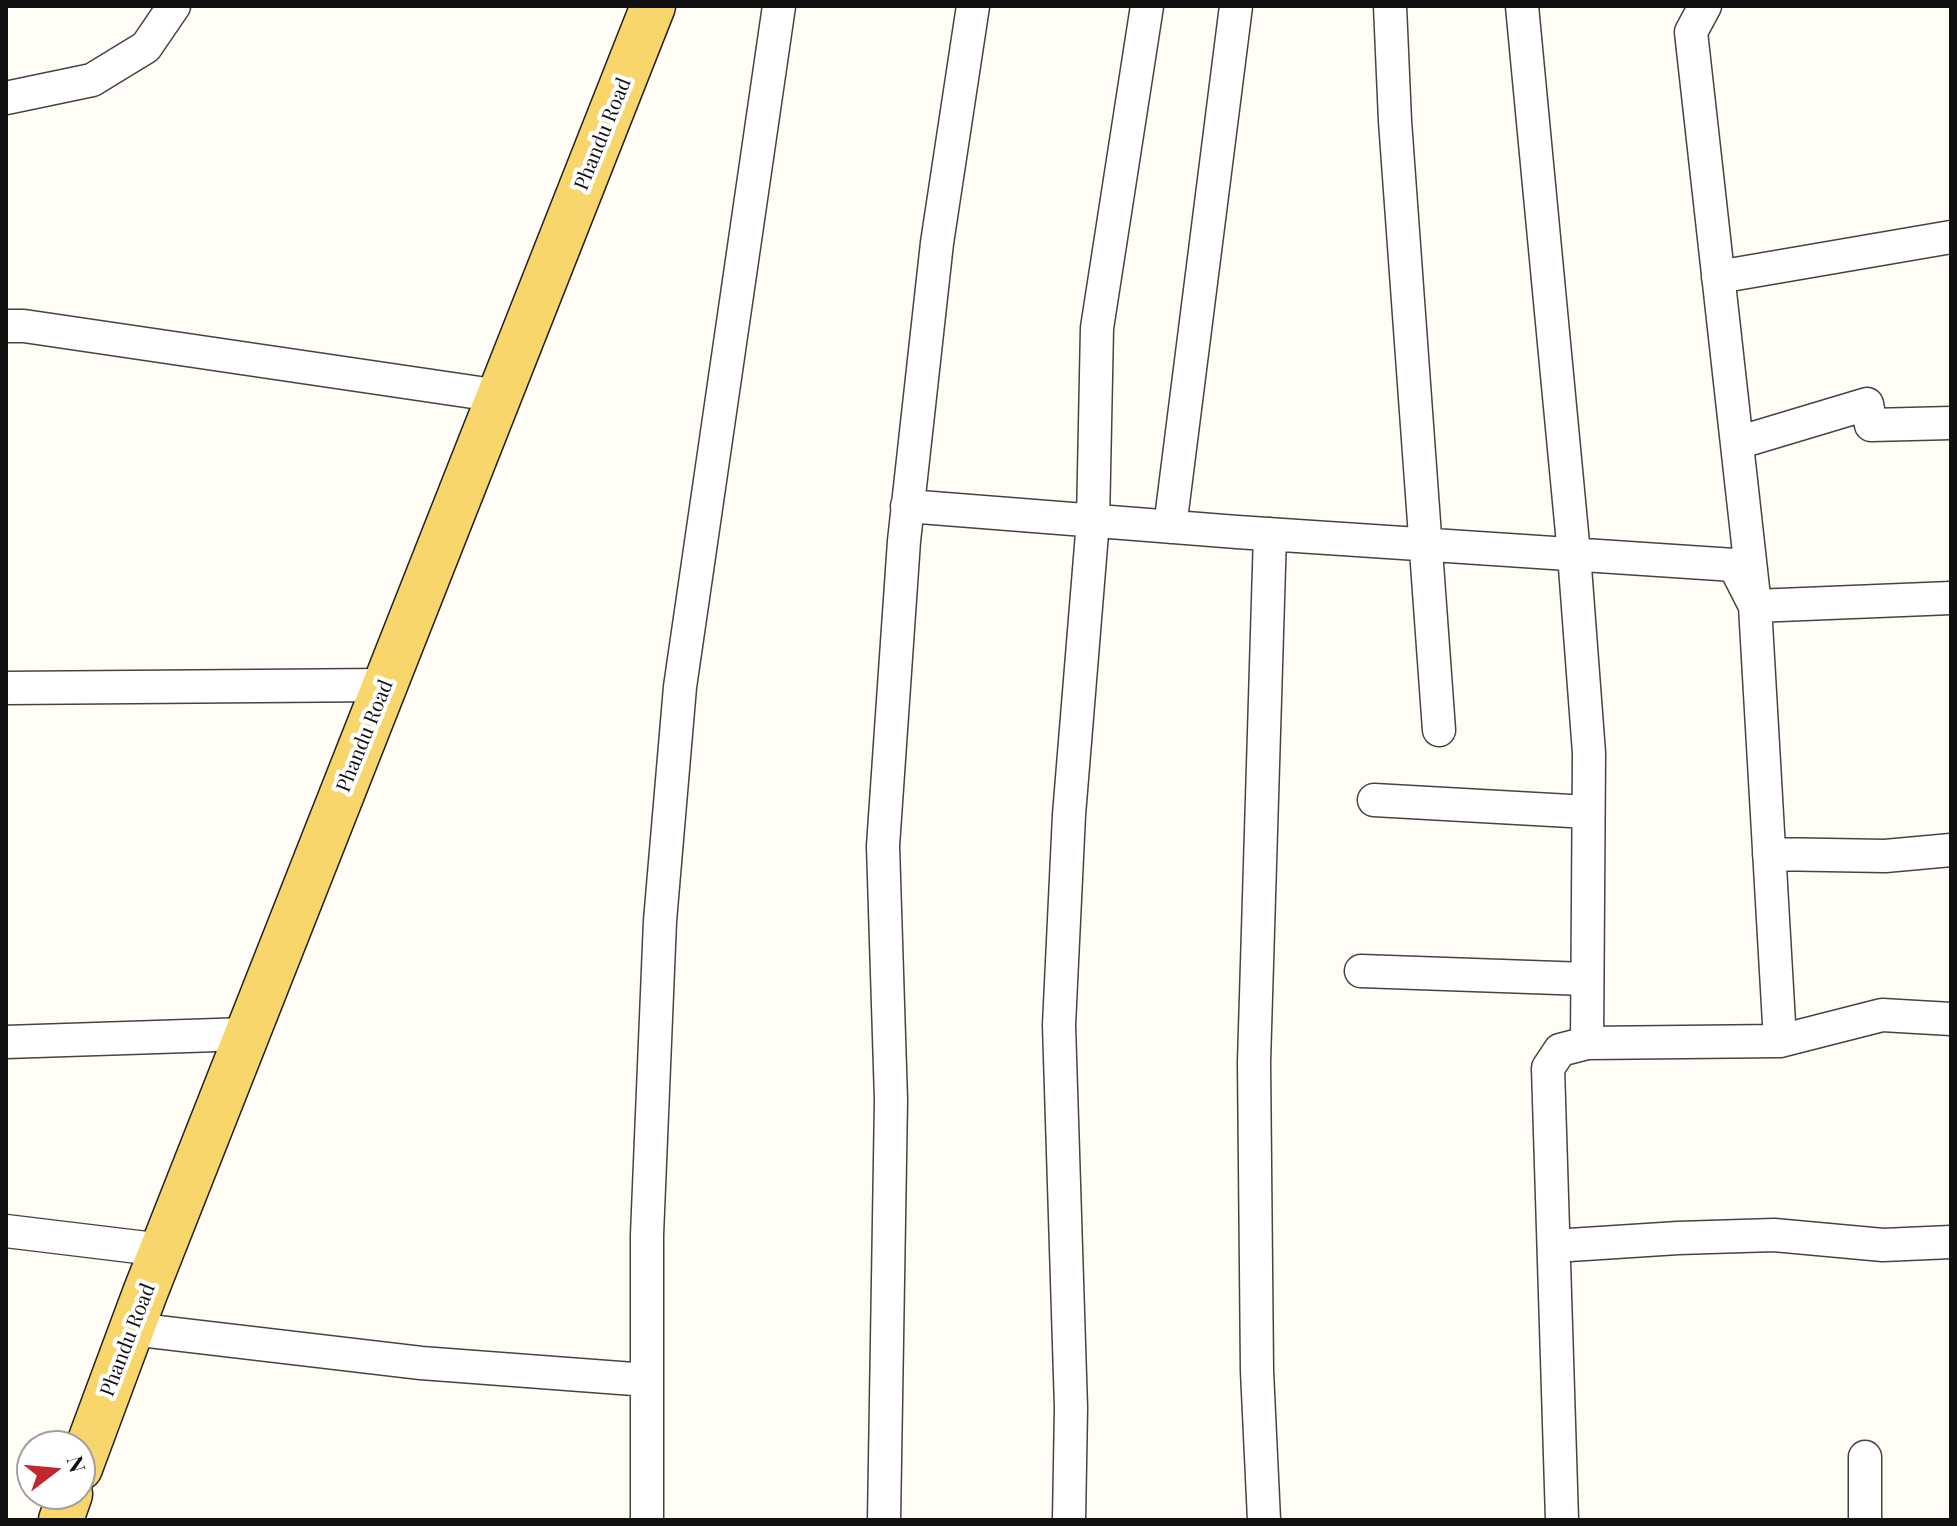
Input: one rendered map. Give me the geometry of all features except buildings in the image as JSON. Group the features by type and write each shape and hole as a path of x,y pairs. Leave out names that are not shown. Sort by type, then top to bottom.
{"main road":[{"name":"Phandu Road","path":"94,1430 247,1034 653,6"}],"street":[{"path":"6,98 92,80 146,47 174,6"},
{"path":"647,1520 647,1235 660,921 680,687 779,6"},
{"path":"884,1520 891,1100 883,846 907,506 937,243 973,6"},
{"path":"1069,1520 1071,1408 1059,1025 1069,815 1093,521 1097,328 1147,6"},
{"path":"1170,527 1236,6"},
{"path":"1390,6 1395,121 1439,730"},
{"path":"1522,6 1574,554 1589,753 1587,1043"},
{"path":"1705,6 1691,32 1755,606 1780,1041"},
{"path":"1718,277 1951,237"},
{"path":"6,326 24,326 500,396"},
{"path":"1737,443 1867,404 1871,425 1951,423"},
{"path":"907,506 1734,565 1755,606"},
{"path":"1264,1520 1257,1371 1254,1062 1270,534"},
{"path":"1755,606 1951,598"},
{"path":"6,688 385,685"},
{"path":"1374,800 1588,812"},
{"path":"1769,854 1885,856 1951,850"},
{"path":"1361,971 1586,979"},
{"path":"1562,1520 1548,1068 1560,1050 1587,1043 1780,1041 1882,1015 1951,1019"},
{"path":"6,1042 247,1034"},
{"path":"6,1231 163,1250"},
{"path":"1554,1246 1774,1235 1883,1245 1951,1242"},
{"path":"132,1329 421,1363 647,1380"},
{"path":"1865,1457 1865,1520"}]}
